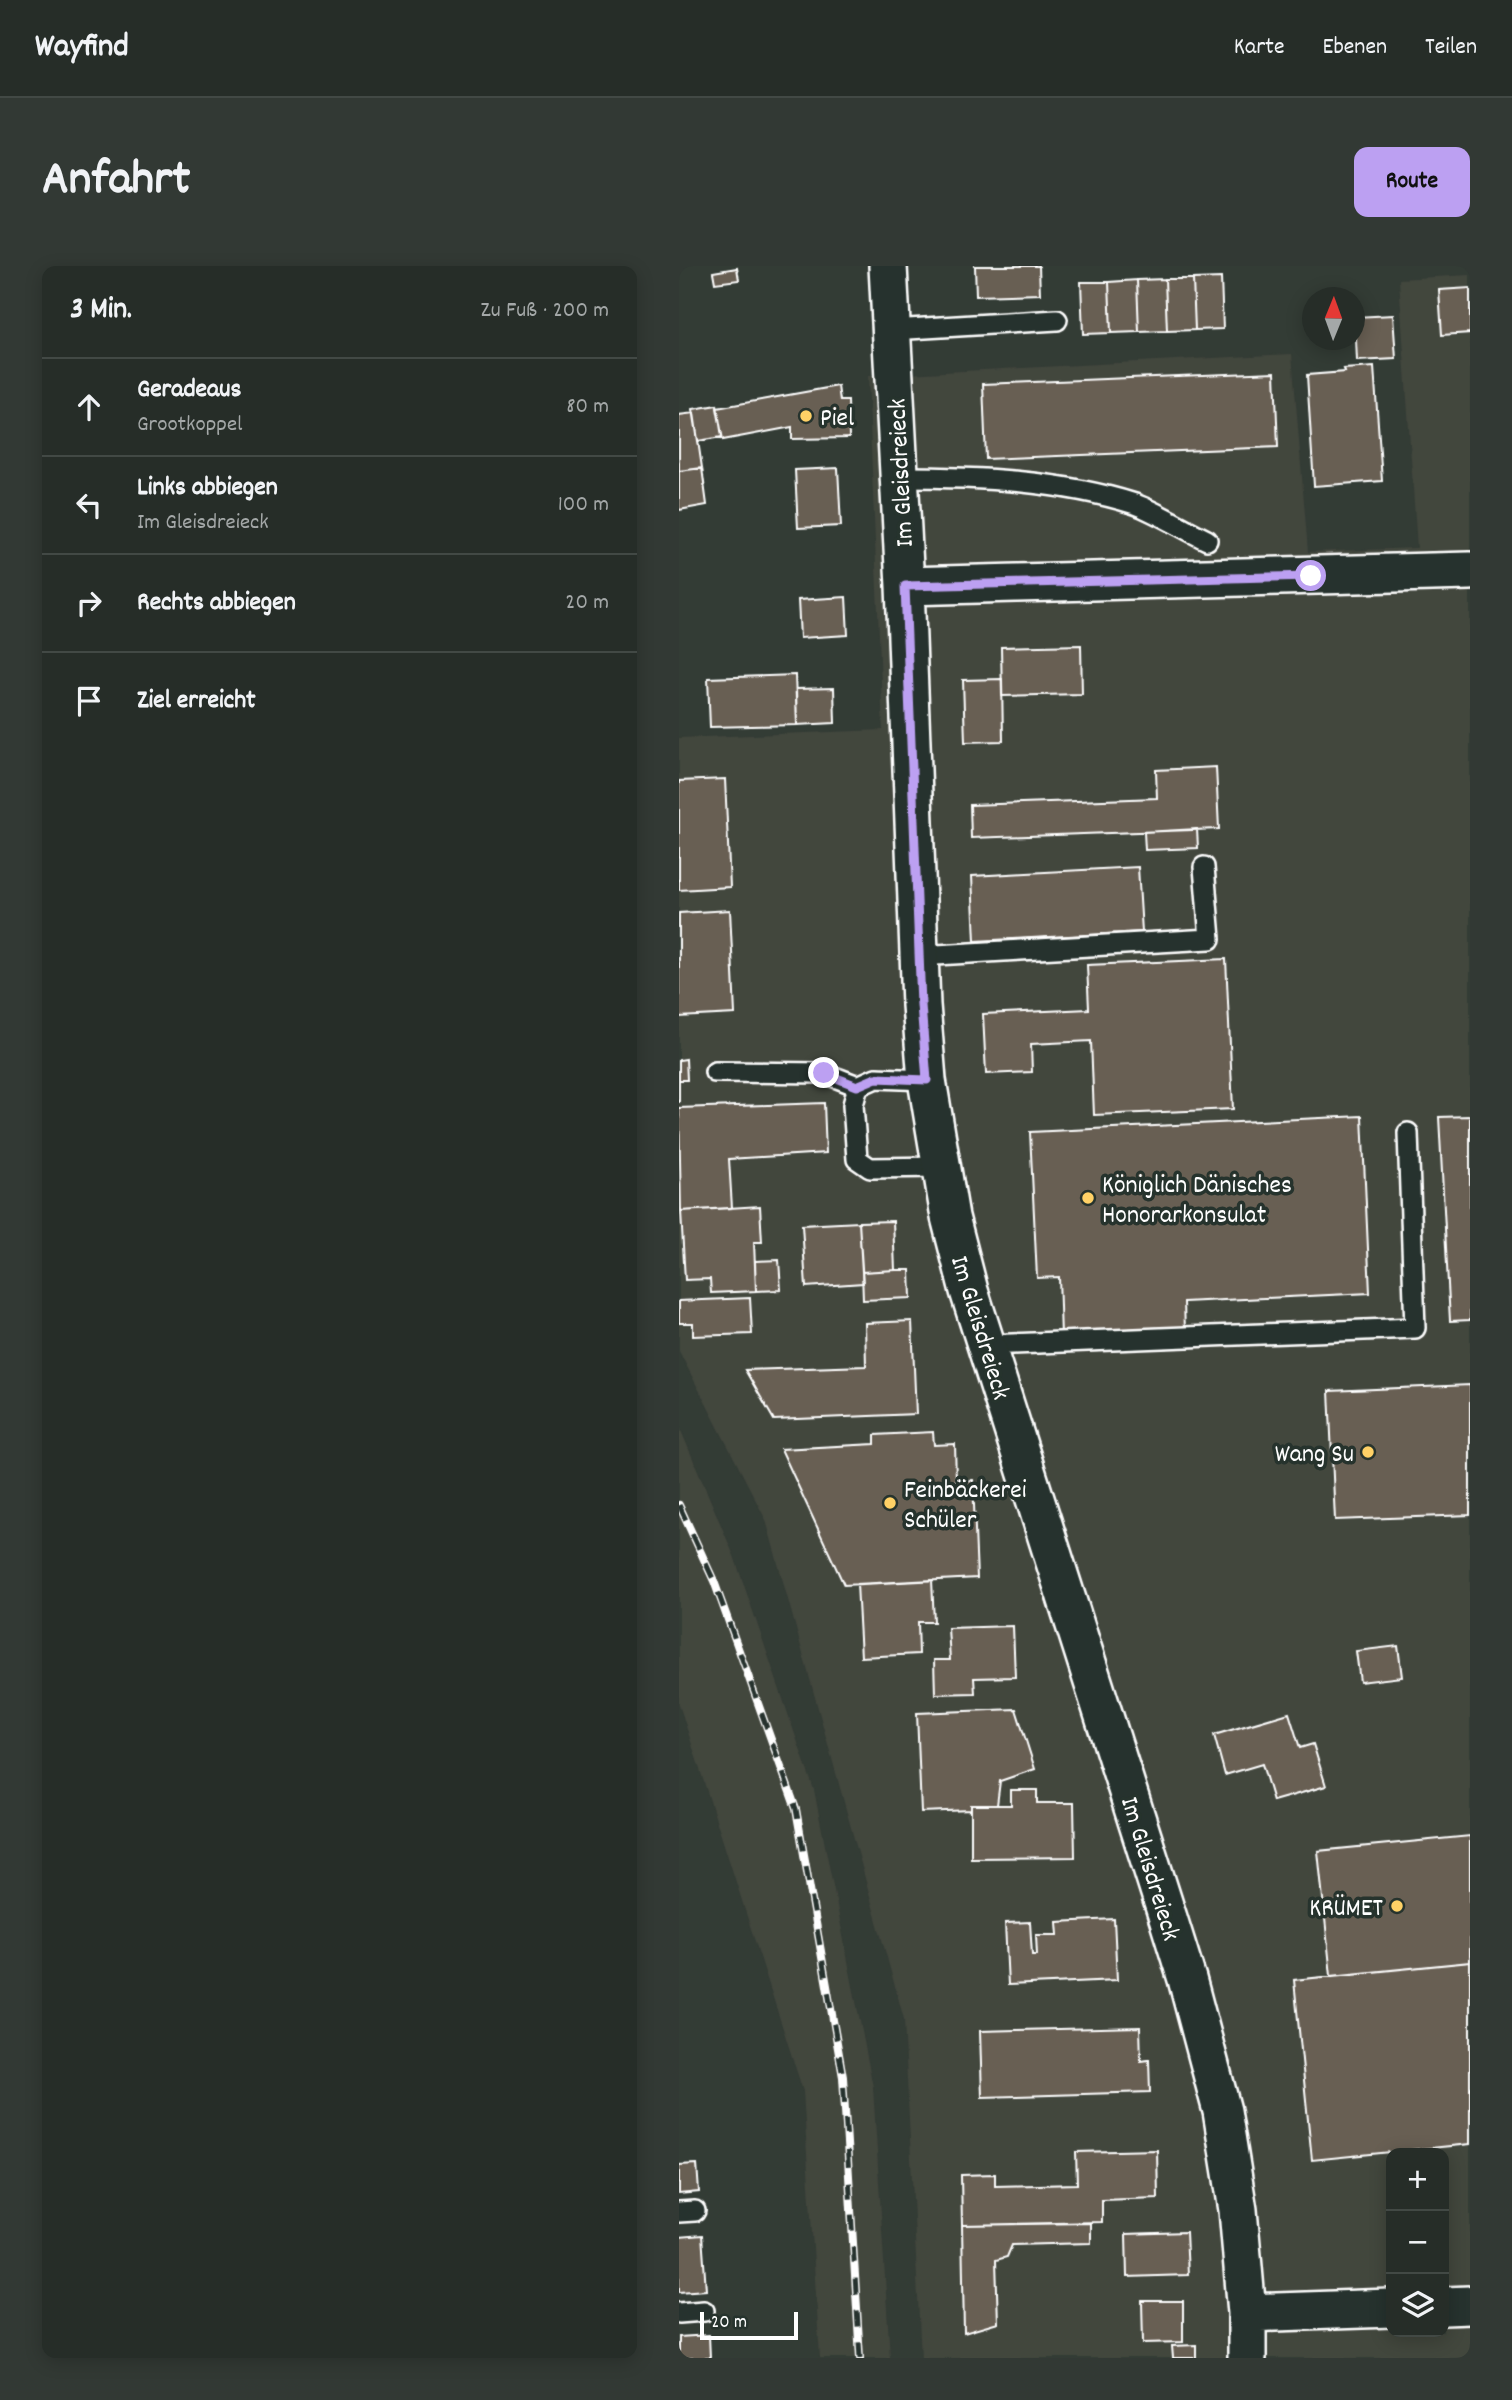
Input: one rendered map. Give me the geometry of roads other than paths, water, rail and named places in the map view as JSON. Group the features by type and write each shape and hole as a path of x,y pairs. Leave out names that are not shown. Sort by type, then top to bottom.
{"street":[{"name":"Im Gleisdreieck","path":"888,266 905,586 919,956 927,1080 941,1167 950,1217 969,1291 1187,1979 1221,2111 1238,2210 1247,2313 1242,2356"},
{"path":"905,586 1470,571"},
{"path":"1449,2306 1470,2305"},
{"path":"1247,2313 1386,2308"}],"lane":[{"path":"892,330 1056,320"},
{"path":"899,477 959,477 1052,485 1136,505 1207,540"},
{"path":"919,956 1210,939 1204,867"},
{"path":"715,1072 824,1073 857,1086 876,1078 927,1080"},
{"path":"857,1086 853,1105 857,1159 870,1168 941,1167"},
{"path":"986,1345 1415,1328 1408,1133"},
{"path":"679,2313 703,2311"}],"railway":[{"path":"679,1505 714,1581 796,1809 843,2077 860,2358"}],"place":[{"name":"Piel","path":"806,416"},
{"name":"Königlich Dänisches Honorarkonsulat","path":"1088,1198"},
{"name":"Wang Su","path":"1368,1452"},
{"name":"Feinbäckerei Schüler","path":"890,1503"},
{"name":"KRÜMET","path":"1397,1906"}]}
